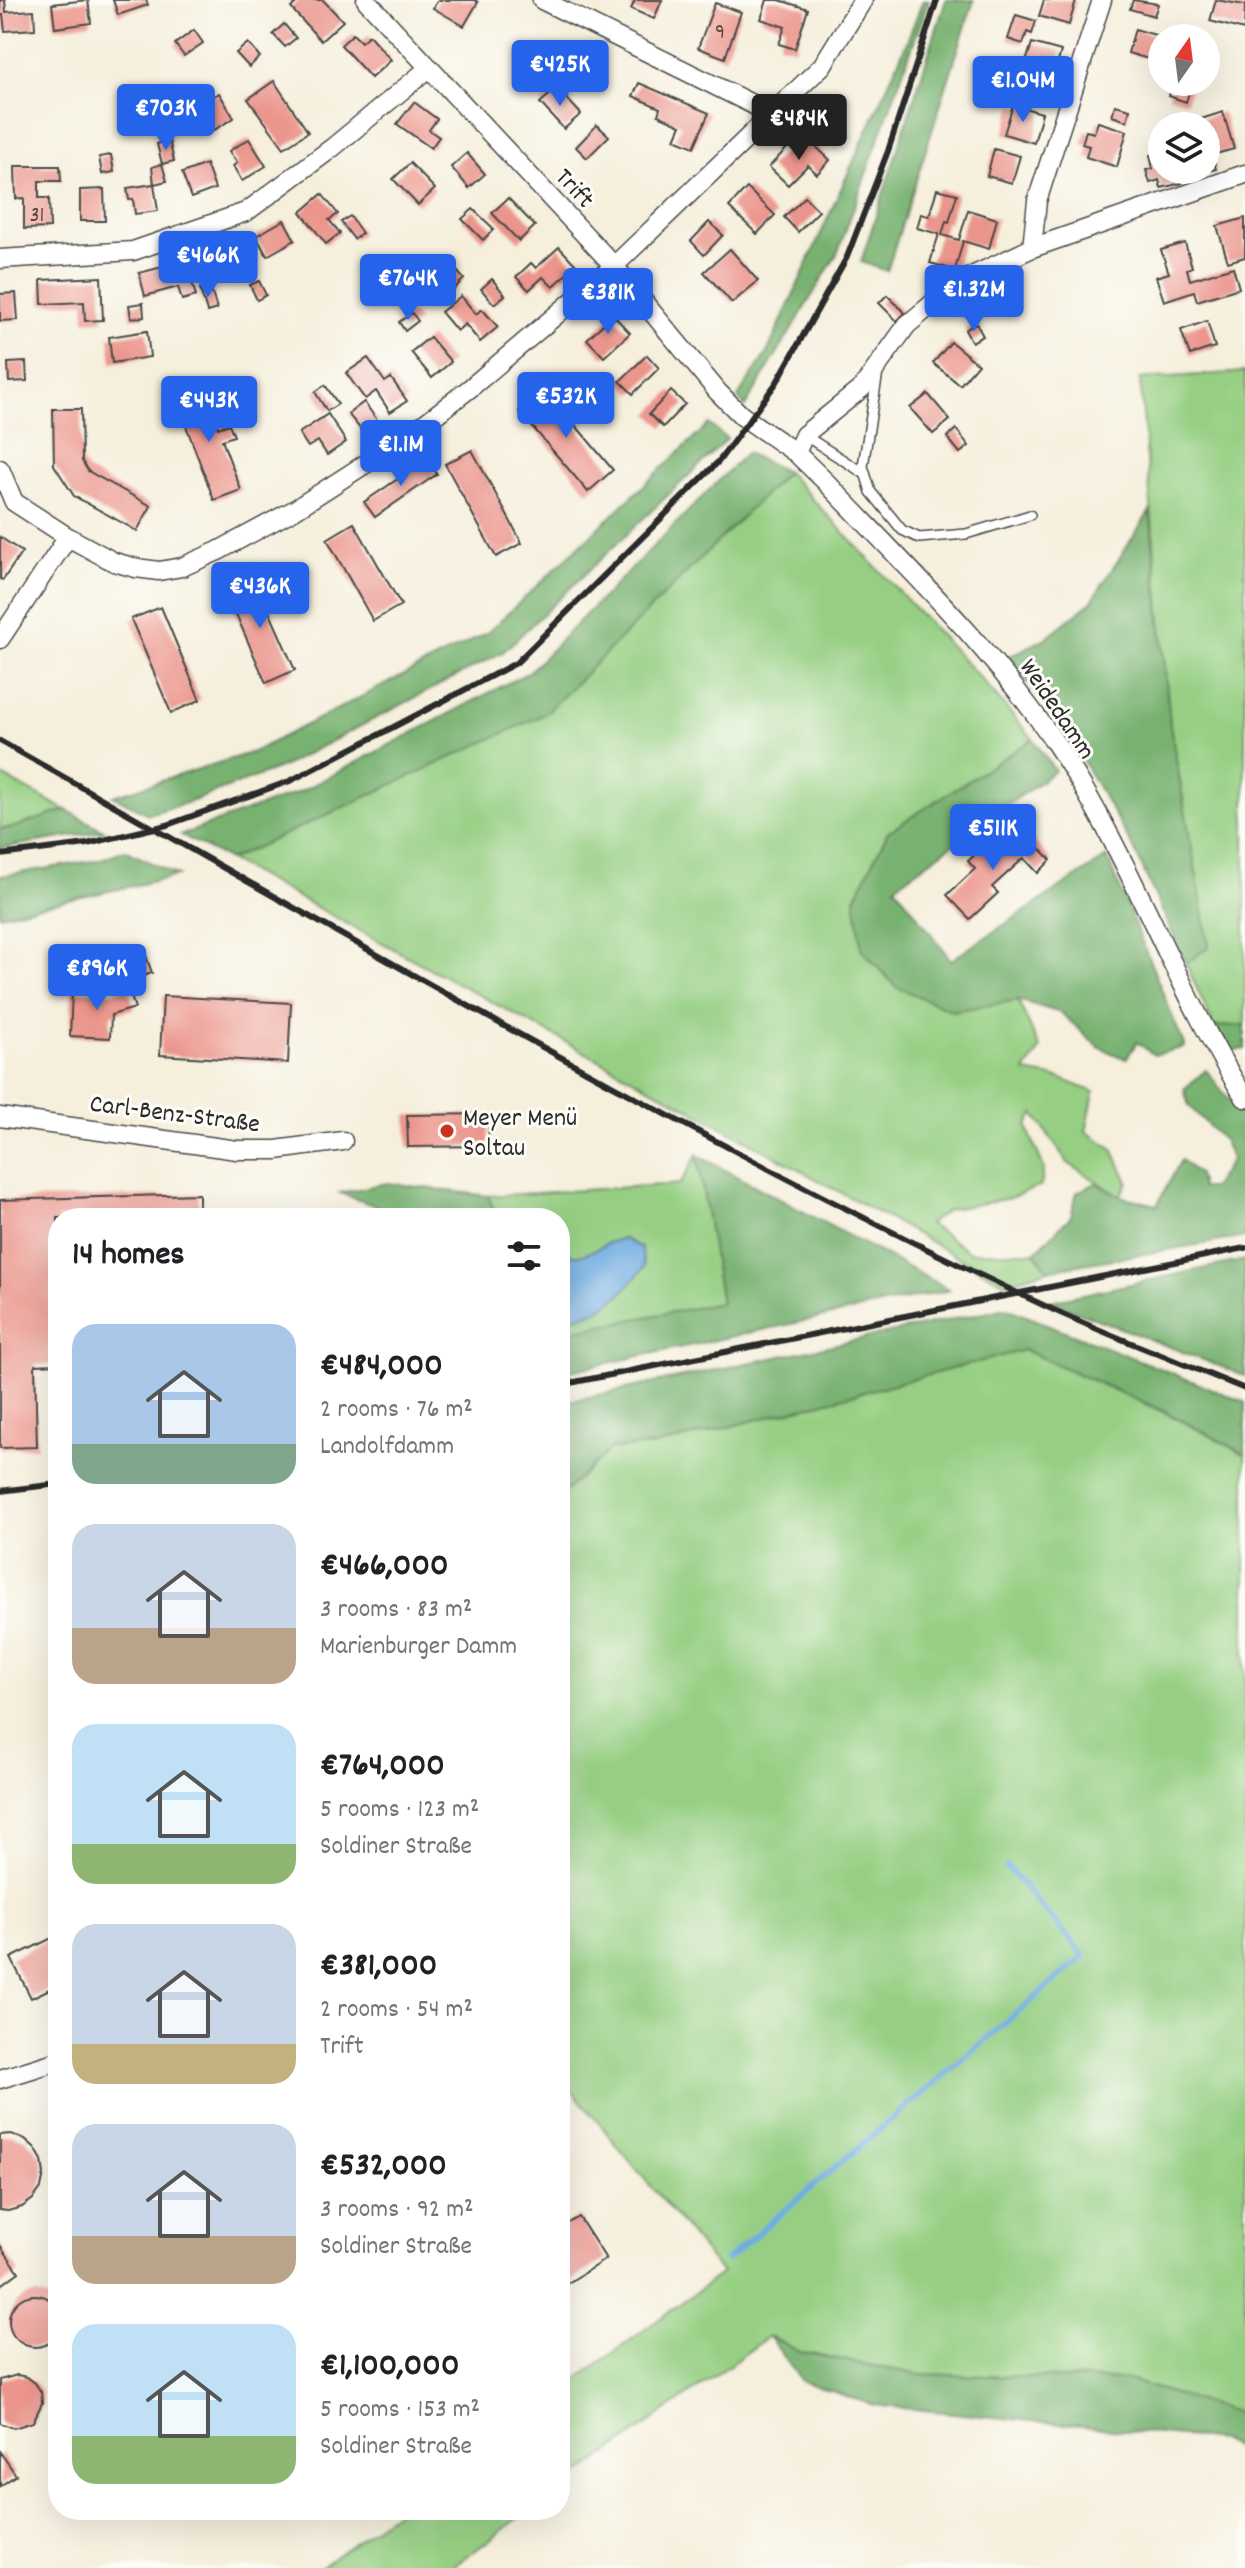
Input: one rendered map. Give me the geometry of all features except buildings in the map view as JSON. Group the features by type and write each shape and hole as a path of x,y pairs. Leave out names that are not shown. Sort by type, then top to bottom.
{"street":[{"path":"542,0 772,114"},
{"path":"0,469 14,502 114,562 159,571 182,567 218,551 305,503 407,437 469,389 614,266 822,66 863,0"},
{"path":"1032,248 1037,201 1102,0"},
{"name":"Trift","path":"371,2 614,266 718,392 742,416"},
{"path":"0,259 133,251 246,212 332,148 429,68"},
{"path":"796,453 804,435 862,388 907,325 957,283 1032,248 1245,174"},
{"name":"Weidedamm","path":"742,416 796,453 826,482 998,666 1055,742 1120,853 1211,1042 1245,1098"},
{"path":"0,639 68,537"},
{"name":"Carl-Benz-Straße","path":"0,1117 237,1150 276,1150 343,1141"},
{"path":"0,2079 48,2064"}],"lane":[{"path":"879,365 863,466 871,492 902,530 919,538 966,534 1030,515"},
{"path":"804,435 865,474"}],"green space":[{"path":"923,0 929,0 837,254 745,407 738,397 768,351 904,49"},
{"path":"946,0 974,0 887,271 861,262"},
{"path":"1245,372 1245,1025 1214,1027 1186,964 1209,945 1170,725 1140,379"},
{"path":"709,424 727,439 503,652 282,767 190,802 148,814 113,796 253,752 487,633"},
{"path":"746,453 787,472 545,714 229,860 181,835 302,791 529,672"},
{"path":"787,472 982,680 1033,739 888,833 855,898 953,1011 1018,1000 1040,1049 1025,1072 1059,1078 1094,1092 1086,1131 1113,1149 1128,1182 1120,1196 1068,1163 1034,1114 1027,1127 1044,1168 1041,1186 1010,1198 947,1210 929,1224 970,1252 1035,1252 1048,1270 1005,1283 229,860 545,714"},
{"path":"1150,511 1170,725 1209,946 1186,964 1134,849 1066,732 1008,657 1044,639 1091,602"},
{"path":"1033,739 1055,771 895,886 951,960 1107,857 1185,1047 1154,1055 1137,1042 1126,1059 1100,1048 1061,1013 1018,1000 953,1011 896,987 862,950 855,898 888,832"},
{"path":"0,775 66,810 0,829"},
{"path":"66,810 105,831 0,848 0,829"},
{"path":"125,850 178,876 0,915 0,876 98,860"},
{"path":"1245,1025 1245,1049 1225,1051 1214,1027"},
{"path":"1206,1070 1245,1120 1245,1237 1048,1270 1035,1252 1071,1216 1077,1192 1096,1183 1120,1196 1157,1205 1181,1160 1198,1174 1201,1188 1212,1188 1231,1160 1224,1141 1189,1106 1184,1089"},
{"path":"697,1155 721,1303 570,1331 570,1208 493,1208 488,1196 680,1184"},
{"path":"697,1155 950,1290 570,1371 570,1331 721,1303"},
{"path":"387,1183 488,1196 493,1208 381,1208 340,1193"},
{"path":"1245,1260 1245,1376 1050,1301"},
{"path":"1006,1308 1245,1402 1245,1454 1168,1413 1024,1350 659,1445 611,1449 570,1487 570,1401"},
{"path":"1024,1350 1168,1414 1245,1454 1245,2415 1128,2380 916,2374 800,2352 768,2337 570,2481 570,2385 722,2273 570,2088 570,1487 611,1449 659,1445"},
{"path":"769,2336 800,2352 916,2374 1128,2380 1245,2415 1245,2453 1220,2440 873,2405 801,2381"},
{"path":"384,2520 516,2520 451,2568 319,2568"}],"water":[{"path":"624,1239 641,1248 644,1267 617,1298 599,1309 570,1318 570,1255 587,1253"}],"waterway":[{"path":"726,2260 1084,1956 1007,1867"}],"railway":[{"path":"0,855 87,844 167,825 290,781 516,663 719,461 777,382 847,257 888,151 937,0"},
{"path":"0,741 516,1033 777,1173 1043,1305 1245,1389"},
{"path":"570,1383 1245,1248"},
{"path":"0,1491 48,1485"}],"place":[{"name":"Meyer Menü Soltau","path":"447,1131"}]}
